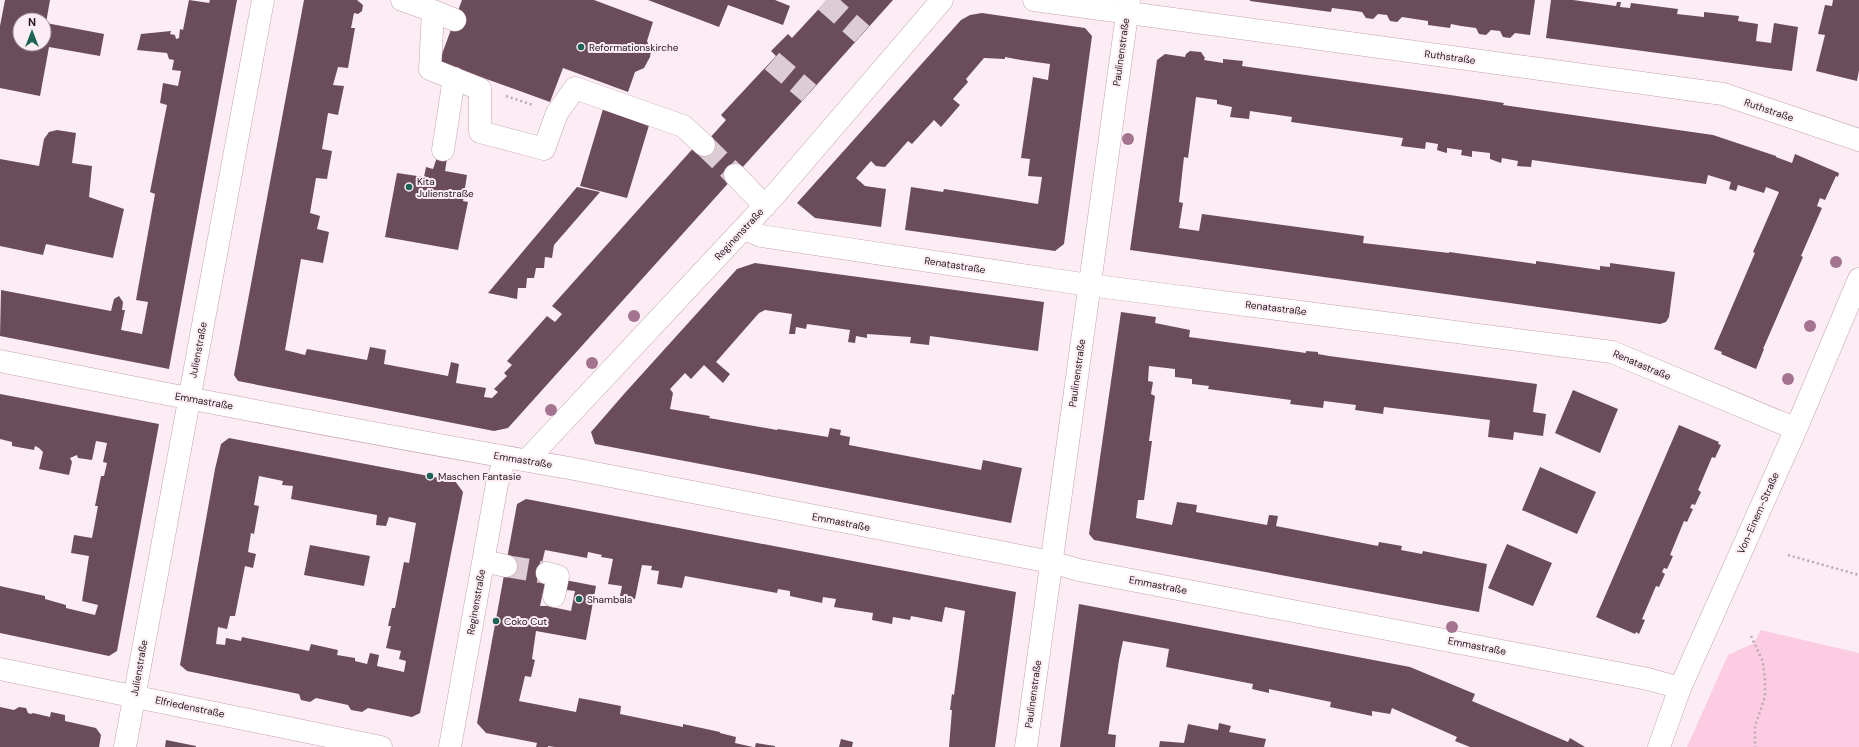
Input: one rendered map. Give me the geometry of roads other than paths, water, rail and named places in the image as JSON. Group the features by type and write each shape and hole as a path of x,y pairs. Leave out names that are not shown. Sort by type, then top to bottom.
{"street":[{"name":"Julienstraße","path":"125,747 263,0"},
{"path":"402,0 455,20"},
{"name":"Reginenstraße","path":"527,460 745,229 942,0"},
{"name":"Ruthstraße","path":"1034,0 1128,6 1723,94 1859,140"},
{"name":"Paulinenstraße","path":"1026,747 1128,6"},
{"path":"433,11 430,69 480,89 480,132 544,149 557,113 575,88 684,126 704,145"},
{"path":"443,150 454,78"},
{"path":"735,175 765,206"},
{"name":"Renatastraße","path":"745,229 761,236 1089,285 1612,352 1796,429"},
{"name":"Von-Einem-Straße","path":"1659,747 1680,688 1796,429 1859,279"},
{"name":"Emmastraße","path":"0,361 189,399 527,460 1051,562 1079,570 1648,679 1680,688"},
{"name":"Reginenstraße","path":"450,747 497,484 506,457"},
{"path":"484,561 506,566"},
{"path":"547,573 558,576 554,596"},
{"name":"Elfriedenstraße","path":"0,669 380,747"}],"tunnel":[{"path":"825,1 862,34"},
{"path":"772,61 809,93"},
{"path":"704,145 735,175"},
{"path":"506,566 547,573"}],"place":[{"name":"Reformationskirche","path":"581,47"},
{"name":"Kita Julienstraße","path":"409,187"},
{"name":"Maschen Fantasie","path":"430,476"},
{"name":"Shambala","path":"579,599"},
{"name":"Coko Cut","path":"496,621"}]}
